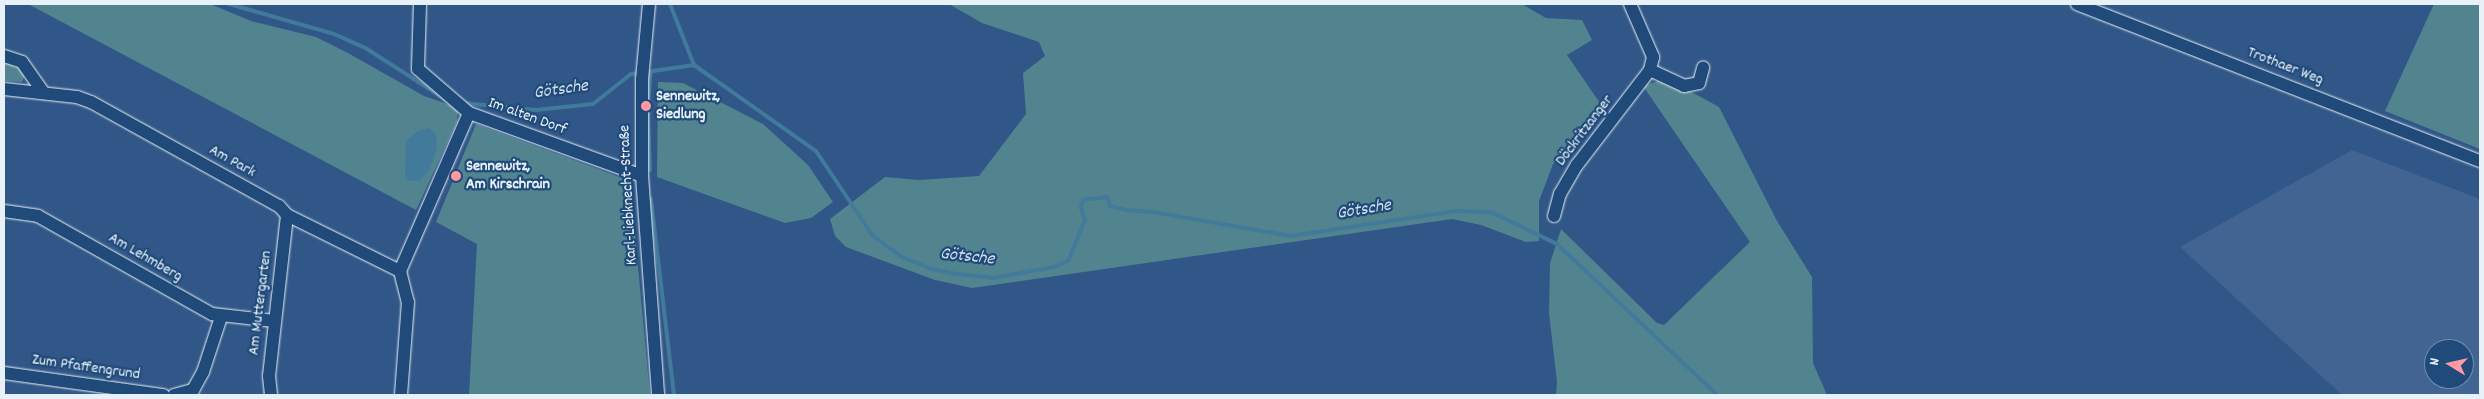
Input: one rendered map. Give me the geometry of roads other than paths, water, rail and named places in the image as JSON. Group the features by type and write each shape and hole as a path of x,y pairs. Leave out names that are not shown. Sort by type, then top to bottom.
{"street":[{"name":"Im alten Dorf","path":"420,4 418,69 448,92 469,113 642,176"},
{"name":"Karl-Liebknecht-Straße","path":"649,4 642,80 642,176 658,395"},
{"path":"1630,4 1653,57 1650,70 1684,86 1700,83 1703,68"},
{"name":"Trothaer Weg","path":"2077,4 2480,161"},
{"path":"4,56 22,62 43,92"},
{"name":"Döckritzanger","path":"1554,216 1560,194 1576,166 1650,70"},
{"name":"Am Park","path":"4,89 43,92 91,102 279,206 287,215 400,271"},
{"path":"401,395 408,302 400,271 469,113"},
{"name":"Am Lehmberg","path":"4,211 38,216 184,299 221,317 275,322"},
{"name":"Am Muttergarten","path":"271,395 269,376 287,215"},
{"path":"174,395 193,390 203,372 221,317"},
{"name":"Zum Pfaffengrund","path":"4,373 163,395"}],"waterway":[{"name":"Götsche","path":"229,4 334,34 367,49 448,101"},
{"path":"670,4 694,65"},
{"name":"Götsche","path":"646,72 694,65 816,151 873,236 902,257 931,269 957,274 993,278 1054,267 1068,261 1085,220 1081,208 1083,200 1107,197 1110,206 1126,210 1153,212 1291,236 1457,211 1491,212 1557,244 1717,395"},
{"path":"648,103 651,71"},
{"name":"Götsche","path":"463,103 536,110 593,104 631,74 639,73"},
{"path":"648,112 650,170"},
{"path":"651,199 674,395"}],"place":[{"name":"Sennewitz, Siedlung","path":"646,106"},
{"name":"Sennewitz, Am Kirschrain","path":"456,176"}]}
